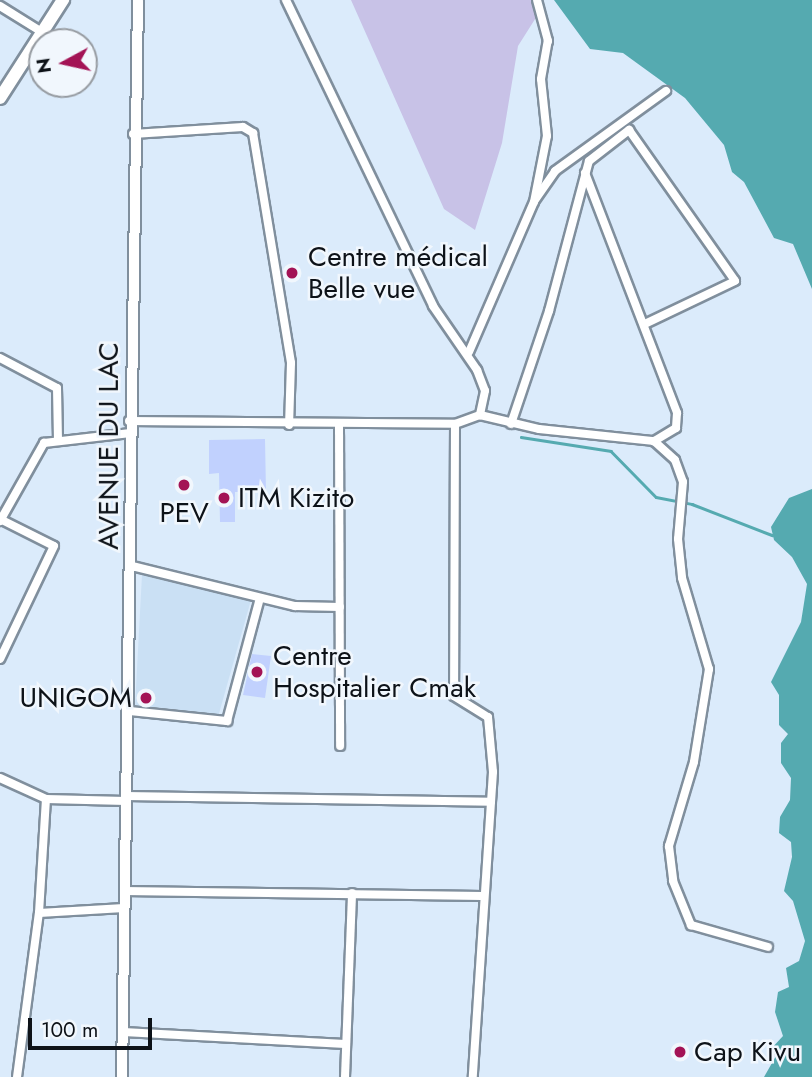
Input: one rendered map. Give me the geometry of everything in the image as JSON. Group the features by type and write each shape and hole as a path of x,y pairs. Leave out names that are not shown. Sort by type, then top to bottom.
{"highway":[{"path":"45,28 63,0"},
{"path":"0,98 28,54"}],"main road":[{"name":"AVENUE DU LAC","path":"122,1077 132,566 130,427 133,134 138,0"}],"street":[{"path":"286,0 433,306 469,352 485,391 480,415"},
{"path":"534,202 547,128 541,79 548,41 537,0"},
{"path":"0,6 36,28"},
{"path":"469,352 534,202 555,171 666,91"},
{"path":"133,134 243,127 253,133 291,363 289,425"},
{"path":"510,424 549,311 585,173 593,154 629,130 735,281 647,323"},
{"path":"585,173 647,323 678,420 671,433 654,441"},
{"path":"0,358 57,388 58,438"},
{"path":"0,659 54,546 0,520 44,443 58,438 130,427 455,424 480,415 510,424 654,441 669,450 683,482 678,539 681,578 709,669 694,762 669,846 673,881 691,925 768,947"},
{"path":"455,424 454,696 490,722 491,802 481,896 473,1077"},
{"path":"339,425 340,746"},
{"path":"132,566 295,606 340,607"},
{"path":"129,710 227,721 260,598"},
{"path":"0,778 46,799 491,802"},
{"path":"17,1077 39,913 46,799"},
{"path":"124,891 481,896"},
{"path":"345,1077 352,893"},
{"path":"39,913 124,908"},
{"path":"123,1031 346,1044"}],"shaded area":[{"path":"351,0 531,0 537,16 518,46 502,143 475,230 444,209"},
{"path":"554,0 812,0 812,289 793,244 774,238 744,182 732,172 724,145 685,98 623,53 590,49"},
{"path":"812,489 812,1077 764,1077 776,1056 770,1050 783,1036 775,1012 778,992 789,987 786,968 799,961 805,941 793,901 784,891 792,857 791,842 779,833 780,817 790,800 791,778 781,763 781,743 788,734 779,725 779,695 771,682 801,622 807,584 792,557 774,540 771,527 789,498"},
{"path":"142,575 251,600 218,717 135,707"}],"building":[{"path":"265,439 266,492 235,492 235,522 220,522 219,473 209,474 209,440"},
{"name":"Centre Hospitalier Cmak","path":"252,654 271,656 265,698 243,695"}],"waterway":[{"path":"521,437 611,451 656,497 692,504 772,535"}],"place":[{"name":"Centre médical Belle vue","path":"292,273"},
{"name":"PEV","path":"184,485"},
{"name":"ITM Kizito","path":"224,498"},
{"name":"Centre Hospitalier Cmak","path":"257,672"},
{"name":"UNIGOM","path":"146,698"},
{"name":"Cap Kivu","path":"680,1052"}]}
